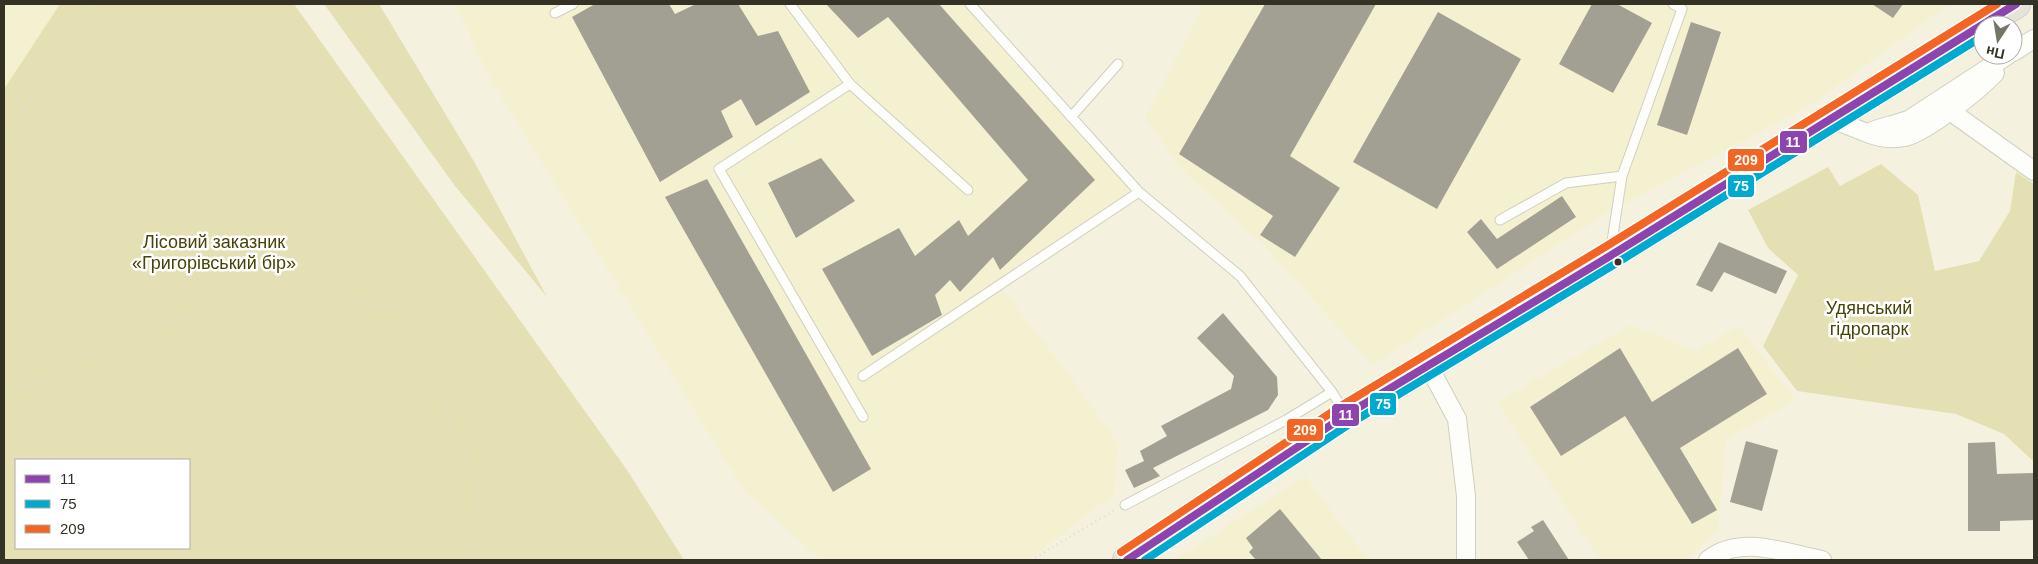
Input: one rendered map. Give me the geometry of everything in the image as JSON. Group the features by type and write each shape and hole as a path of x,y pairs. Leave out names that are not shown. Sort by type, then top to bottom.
{"main road":[{"path":"1127,560 1339,403 1428,365 1610,256 1829,118 2016,4"}],"street":[{"path":"2023,46 2034,39"},
{"path":"1867,133 1882,126 1897,124 1910,119 1994,65"},
{"path":"1829,118 1883,139 1908,136 1950,111 1984,85 2002,65"},
{"path":"1950,111 2034,171"},
{"path":"1428,365 1457,419 1466,496 1466,560"},
{"path":"1708,560 1722,551 1747,546 1822,560"}],"lane":[{"path":"555,14 573,4"},
{"path":"790,4 850,84 968,190"},
{"path":"1610,256 1622,176 1682,9 1673,4"},
{"path":"973,5 1139,192 1240,276 1339,403 1286,420 1126,505"},
{"path":"1071,117 1118,64"},
{"path":"850,84 719,169 863,417"},
{"path":"1500,220 1566,183 1622,176"},
{"path":"863,376 1139,192"}],"path":[{"path":"4,141 90,4"},
{"path":"4,396 58,374 132,330 197,314 231,272 290,252 343,300 402,310 480,487 470,560"},
{"path":"1031,560 1107,514 1126,505"}],"shaded area":[{"path":"4,4 62,4 4,94"},
{"path":"455,4 980,4 976,10 1139,192 1000,286 1071,377 1118,444 1114,494 1029,560 821,560 745,492 489,77"},
{"path":"1204,4 1949,4 1811,105 1607,213 1372,365 1265,246 1182,170 1145,118"},
{"path":"1630,325 1696,351 1739,325 1796,401 1726,438 1718,529 1687,560 1600,560 1497,402"},
{"path":"1305,476 1368,560 1174,560"}],"green space":[{"name":"Лісовий заказник «Григорівський бір»","path":"60,4 294,4 627,470 684,560 4,560 4,89"},
{"path":"324,4 379,4 475,163 547,297 455,186"},
{"name":"Удянський гідропарк","path":"1881,164 1918,195 1935,271 1979,261 2010,211 2016,172 2034,184 2034,462 2004,434 1956,414 1797,391 1763,346 1798,275 1768,248 1748,210 1828,167 1840,186"}],"building":[{"path":"595,4 669,4 675,14 696,4 738,4 758,36 778,31 810,92 756,126 741,99 721,111 733,137 660,182 572,17"},
{"path":"826,4 939,4 1095,180 1000,270 993,257 960,292 950,280 935,295 942,315 872,356 822,269 899,228 915,256 959,220 968,236 1028,180 888,17 858,38"},
{"path":"1265,4 1376,4 1290,156 1340,188 1295,257 1260,235 1273,216 1179,154"},
{"path":"1592,4 1617,4 1652,23 1613,93 1559,64"},
{"path":"1872,4 1903,4 1893,18"},
{"path":"1438,12 1521,59 1437,209 1353,162"},
{"path":"1691,22 1721,32 1687,135 1657,125"},
{"path":"821,158 855,201 796,238 768,183"},
{"path":"707,179 871,469 833,492 665,197"},
{"path":"1562,196 1576,217 1497,269 1467,232 1481,219 1497,239"},
{"path":"1719,242 1787,271 1776,294 1724,272 1712,292 1696,285"},
{"path":"1223,313 1277,377 1278,395 1268,410 1153,468 1160,476 1134,488 1125,470 1144,461 1140,451 1167,436 1161,426 1231,389 1234,376 1197,338"},
{"path":"1620,348 1652,402 1738,348 1767,394 1680,448 1717,510 1692,524 1625,416 1561,456 1530,407"},
{"path":"1746,441 1778,450 1762,511 1730,502"},
{"path":"1995,442 1997,474 2034,473 2034,520 2000,521 2000,531 1968,531 1968,443"},
{"path":"1280,509 1322,560 1256,560 1249,552 1253,548 1246,538"},
{"path":"1543,520 1569,560 1529,560 1517,542 1534,531 1531,527"}],"transit line":[{"name":"209","path":"1121,552 1341,406 1605,247 1997,4"},
{"name":"11","path":"1127,560 1346,415 1610,256 2016,4"},
{"name":"75","path":"1145,560 1351,423 1615,264 1973,42"}]}
